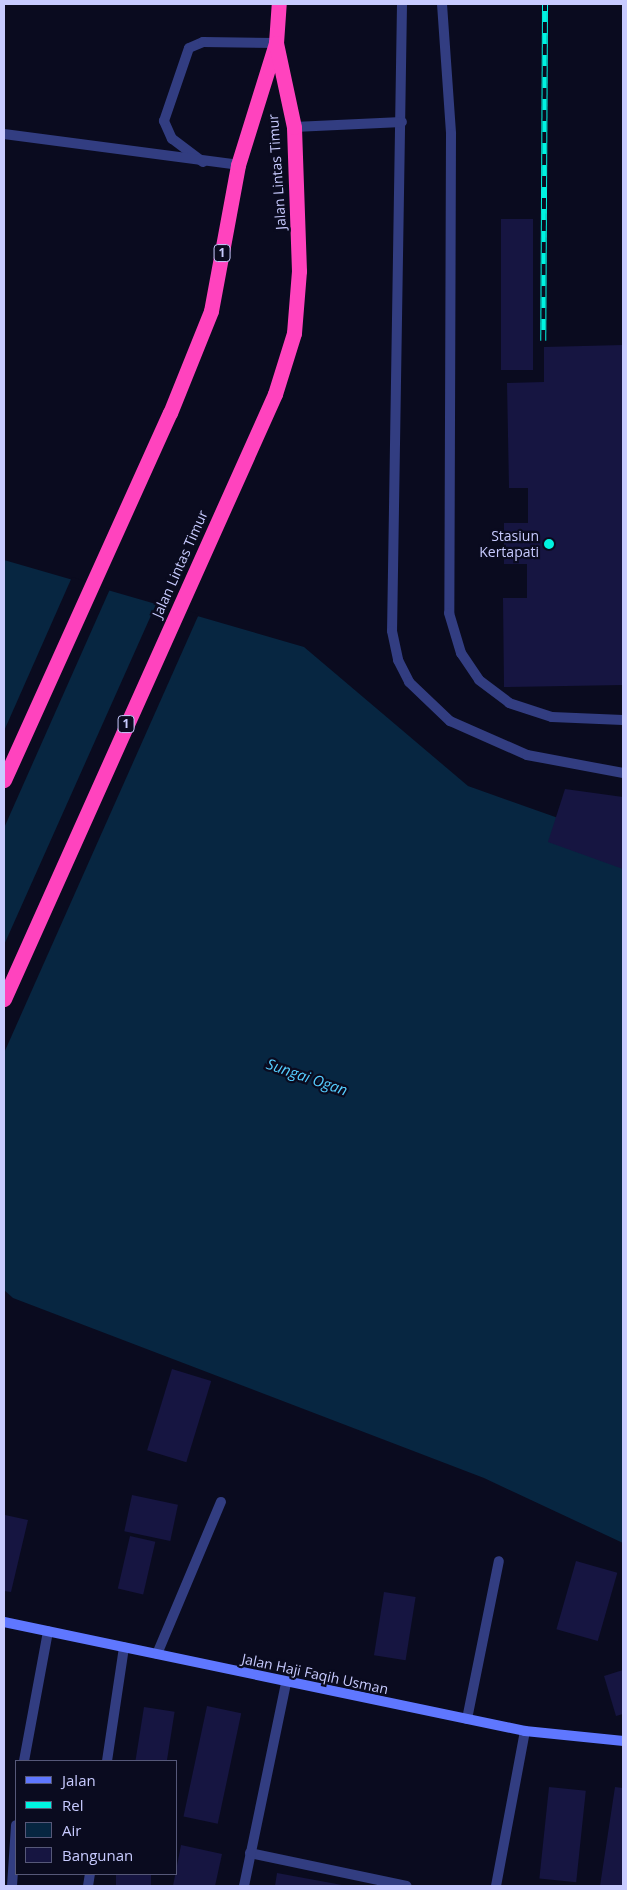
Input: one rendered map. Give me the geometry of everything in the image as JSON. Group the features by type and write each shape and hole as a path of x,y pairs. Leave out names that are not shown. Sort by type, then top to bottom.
{"highway":[{"path":"276,43 279,4"},
{"name":"Jalan Lintas Timur","path":"4,999 248,450 275,394 294,333 299,271 294,127 276,43"},
{"name":"Jalan Lintas Timur","path":"4,780 147,457 170,413 211,311 238,165 276,43"}],"street":[{"path":"402,4 402,122 392,631 398,660 408,682 450,722 527,755 623,773"},
{"path":"442,4 451,134 449,613 461,653 479,680 509,703 552,717 623,720"},
{"path":"204,163 172,139 164,121 188,48 203,42 276,43"},
{"path":"294,127 402,122"},
{"path":"4,134 204,163 238,165"},
{"path":"157,1654 221,1502"},
{"path":"467,1719 499,1561"},
{"name":"Jalan Haji Faqih Usman","path":"4,1622 157,1654 286,1684 525,1731 623,1741"},
{"path":"24,1760 48,1631"},
{"path":"107,1760 124,1647"},
{"path":"244,1886 286,1684"},
{"path":"496,1886 525,1731"},
{"path":"12,1886 15,1840"},
{"path":"250,1853 407,1886"}],"water":[{"name":"Sungai Ogan","path":"4,560 304,647 468,786 623,841 623,1543 484,1478 13,1298 4,1290"}],"pier":[{"path":"72,577 110,589 4,828 4,731"},
{"path":"157,602 199,614 4,1053 4,945"}],"building":[{"path":"501,219 533,219 533,370 501,370"},
{"name":"Stasiun Kertapati","path":"623,345 623,685 504,687 503,598 527,598 527,564 504,564 504,523 528,523 528,488 509,488 507,383 544,382 544,347"},
{"path":"565,789 623,797 623,869 548,842"},
{"path":"172,1369 211,1381 186,1462 147,1450"},
{"path":"132,1495 178,1505 170,1541 124,1531"},
{"path":"5,1515 28,1520 11,1592 4,1591"},
{"path":"130,1536 155,1542 143,1594 118,1589"},
{"path":"576,1561 617,1573 598,1641 556,1629"},
{"path":"384,1592 416,1597 406,1660 374,1655"},
{"path":"623,1670 623,1714 616,1716 604,1676"},
{"path":"207,1706 241,1713 218,1824 184,1817"},
{"path":"144,1707 175,1712 167,1760 136,1760"},
{"path":"549,1787 586,1791 576,1882 539,1878"},
{"path":"615,1787 623,1788 623,1886 600,1886"},
{"path":"181,1845 222,1854 215,1886 173,1886 175,1875 178,1875"},
{"path":"277,1873 342,1885 275,1886"},
{"path":"116,1875 151,1875 151,1886 116,1886"}],"railway":[{"path":"543,341 545,4"}],"place":[{"name":"Stasiun Kertapati","path":"549,544"}]}
